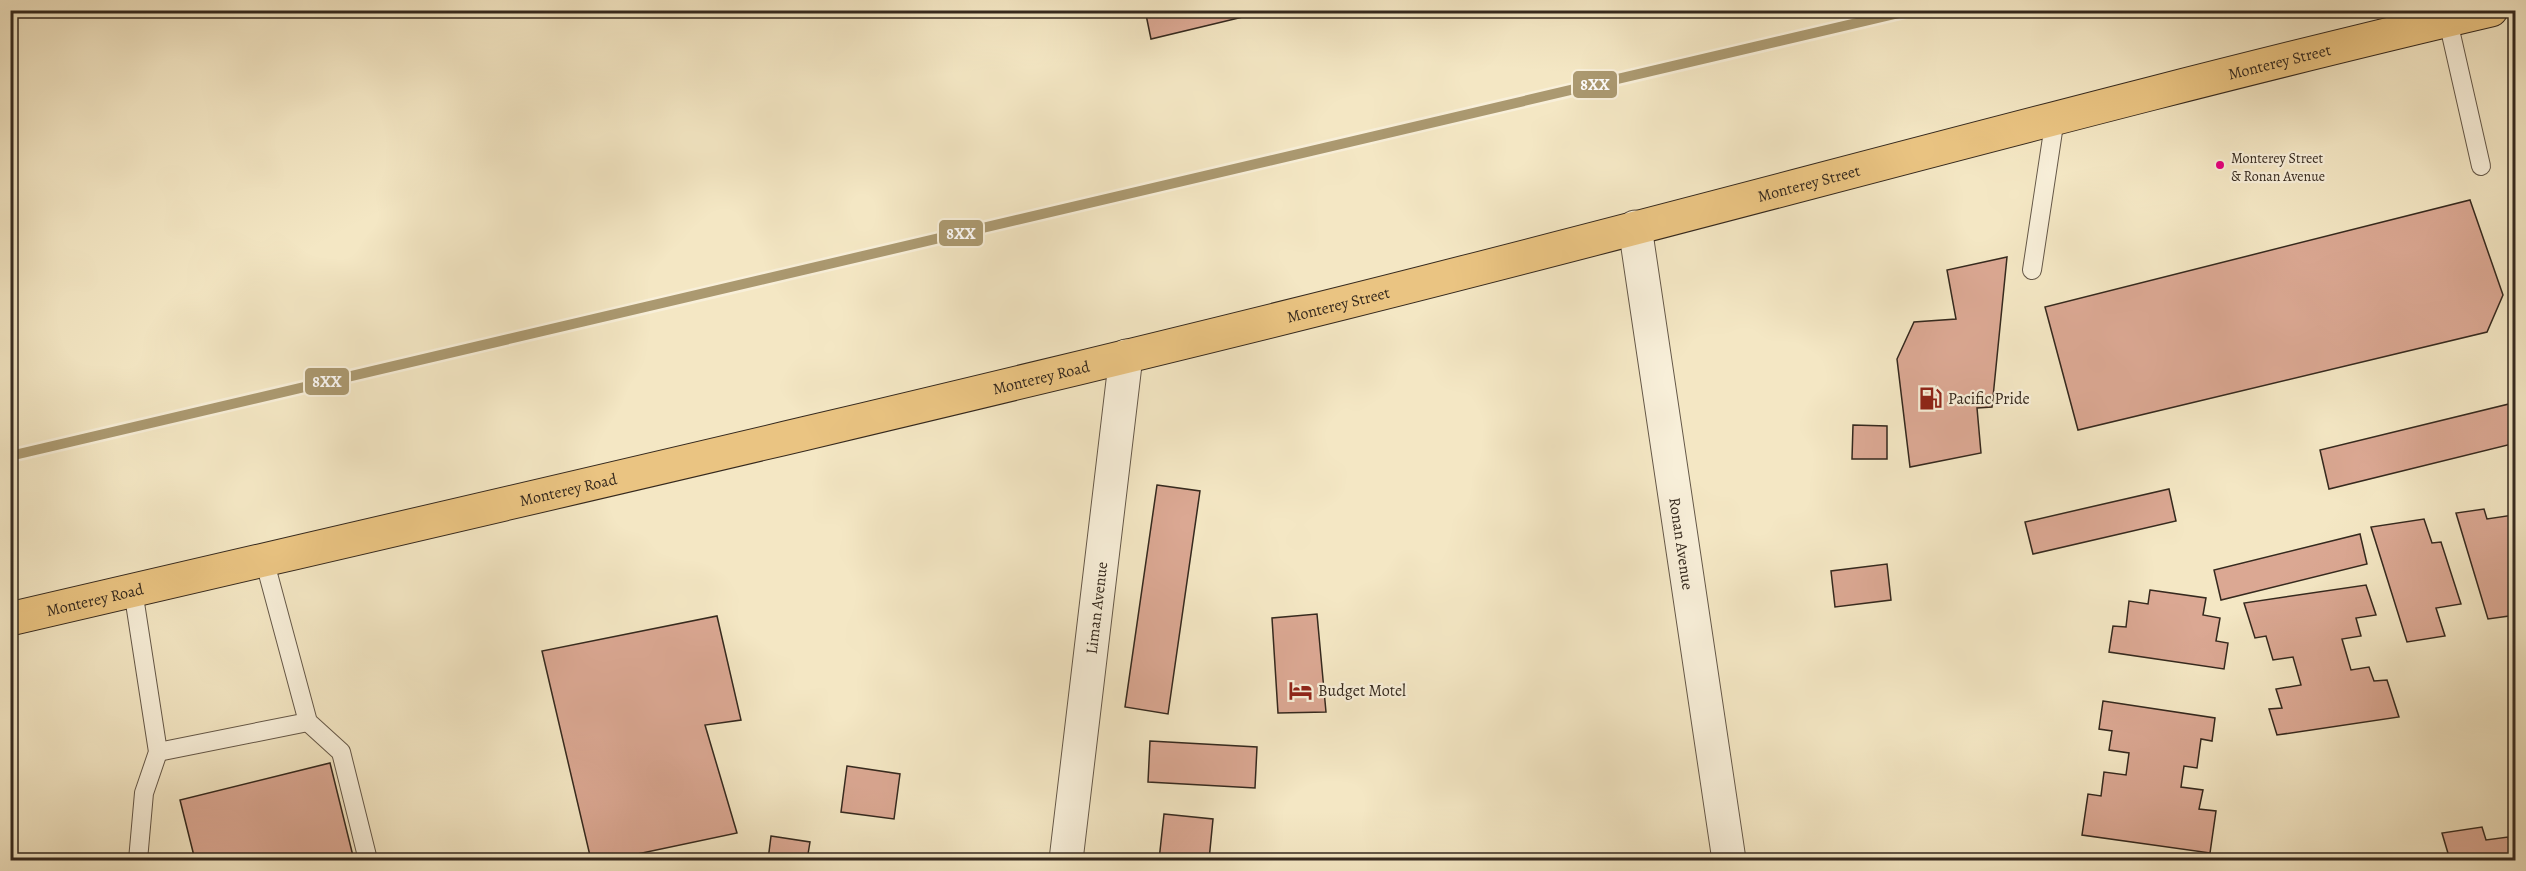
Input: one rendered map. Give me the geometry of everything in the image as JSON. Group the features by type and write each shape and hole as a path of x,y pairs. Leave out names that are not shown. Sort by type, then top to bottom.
{"main road":[{"name":"Monterey Street","path":"1126,357 1486,267 2055,118 2491,10"},
{"name":"Monterey Road","path":"10,619 1126,357"}],"street":[{"name":"Ronan Avenue","path":"1635,227 1730,861"},
{"name":"Liman Avenue","path":"1066,861 1126,357"}],"lane":[{"path":"2448,21 2481,166"},
{"path":"2032,270 2055,118"},
{"path":"264,559 308,722 341,752 368,861"},
{"path":"133,591 158,752 144,793 138,861"},
{"path":"158,752 308,722"}],"building":[{"path":"1145,10 1272,10 1151,39"},
{"path":"2470,200 2503,295 2487,332 2078,430 2045,307"},
{"path":"2007,257 1992,407 1977,408 1981,453 1910,467 1897,359 1914,322 1956,319 1947,270"},
{"path":"2513,403 2516,414 2516,443 2329,489 2320,450"},
{"path":"1853,425 1887,426 1887,459 1852,459"},
{"path":"1157,485 1200,491 1168,714 1125,707"},
{"path":"2169,489 2176,521 2033,554 2025,522"},
{"path":"2516,498 2516,615 2488,619 2456,513 2484,509 2487,519 2514,515 2509,499"},
{"path":"2424,519 2432,543 2441,542 2461,604 2436,608 2445,636 2407,642 2371,527"},
{"path":"2360,534 2367,564 2221,600 2214,570"},
{"path":"1887,564 1891,600 1835,607 1831,571"},
{"path":"2366,585 2376,615 2356,618 2361,636 2342,639 2351,670 2369,667 2374,681 2387,680 2399,717 2277,735 2269,709 2282,708 2276,689 2301,685 2293,657 2273,660 2266,636 2255,638 2244,603"},
{"path":"2150,590 2206,598 2203,615 2220,618 2216,641 2228,643 2224,669 2109,652 2113,626 2126,627 2129,601 2148,604"},
{"path":"1317,614 1326,712 1278,713 1272,618"},
{"path":"717,616 741,720 705,725 737,833 609,860 591,860 542,651"},
{"path":"2103,701 2215,718 2212,741 2201,739 2197,768 2184,766 2181,787 2203,790 2199,809 2216,811 2210,853 2082,835 2088,794 2101,796 2104,772 2126,775 2129,753 2109,750 2112,731 2099,729"},
{"path":"1150,741 1257,747 1255,788 1148,782"},
{"path":"330,763 354,860 195,860 180,800"},
{"path":"847,766 900,774 894,819 841,812"},
{"path":"1164,814 1213,819 1209,860 1159,860"},
{"path":"2482,827 2486,840 2508,837 2512,854 2516,854 2516,860 2450,860 2442,833"},
{"path":"771,836 810,842 807,860 768,860"}],"transit line":[{"name":"8XX","path":"10,456 1912,10"}],"place":[{"name":"Monterey Street & Ronan Avenue","path":"2220,165"},
{"name":"Pacific Pride","path":"1930,398"},
{"name":"Budget Motel","path":"1300,690"}]}
